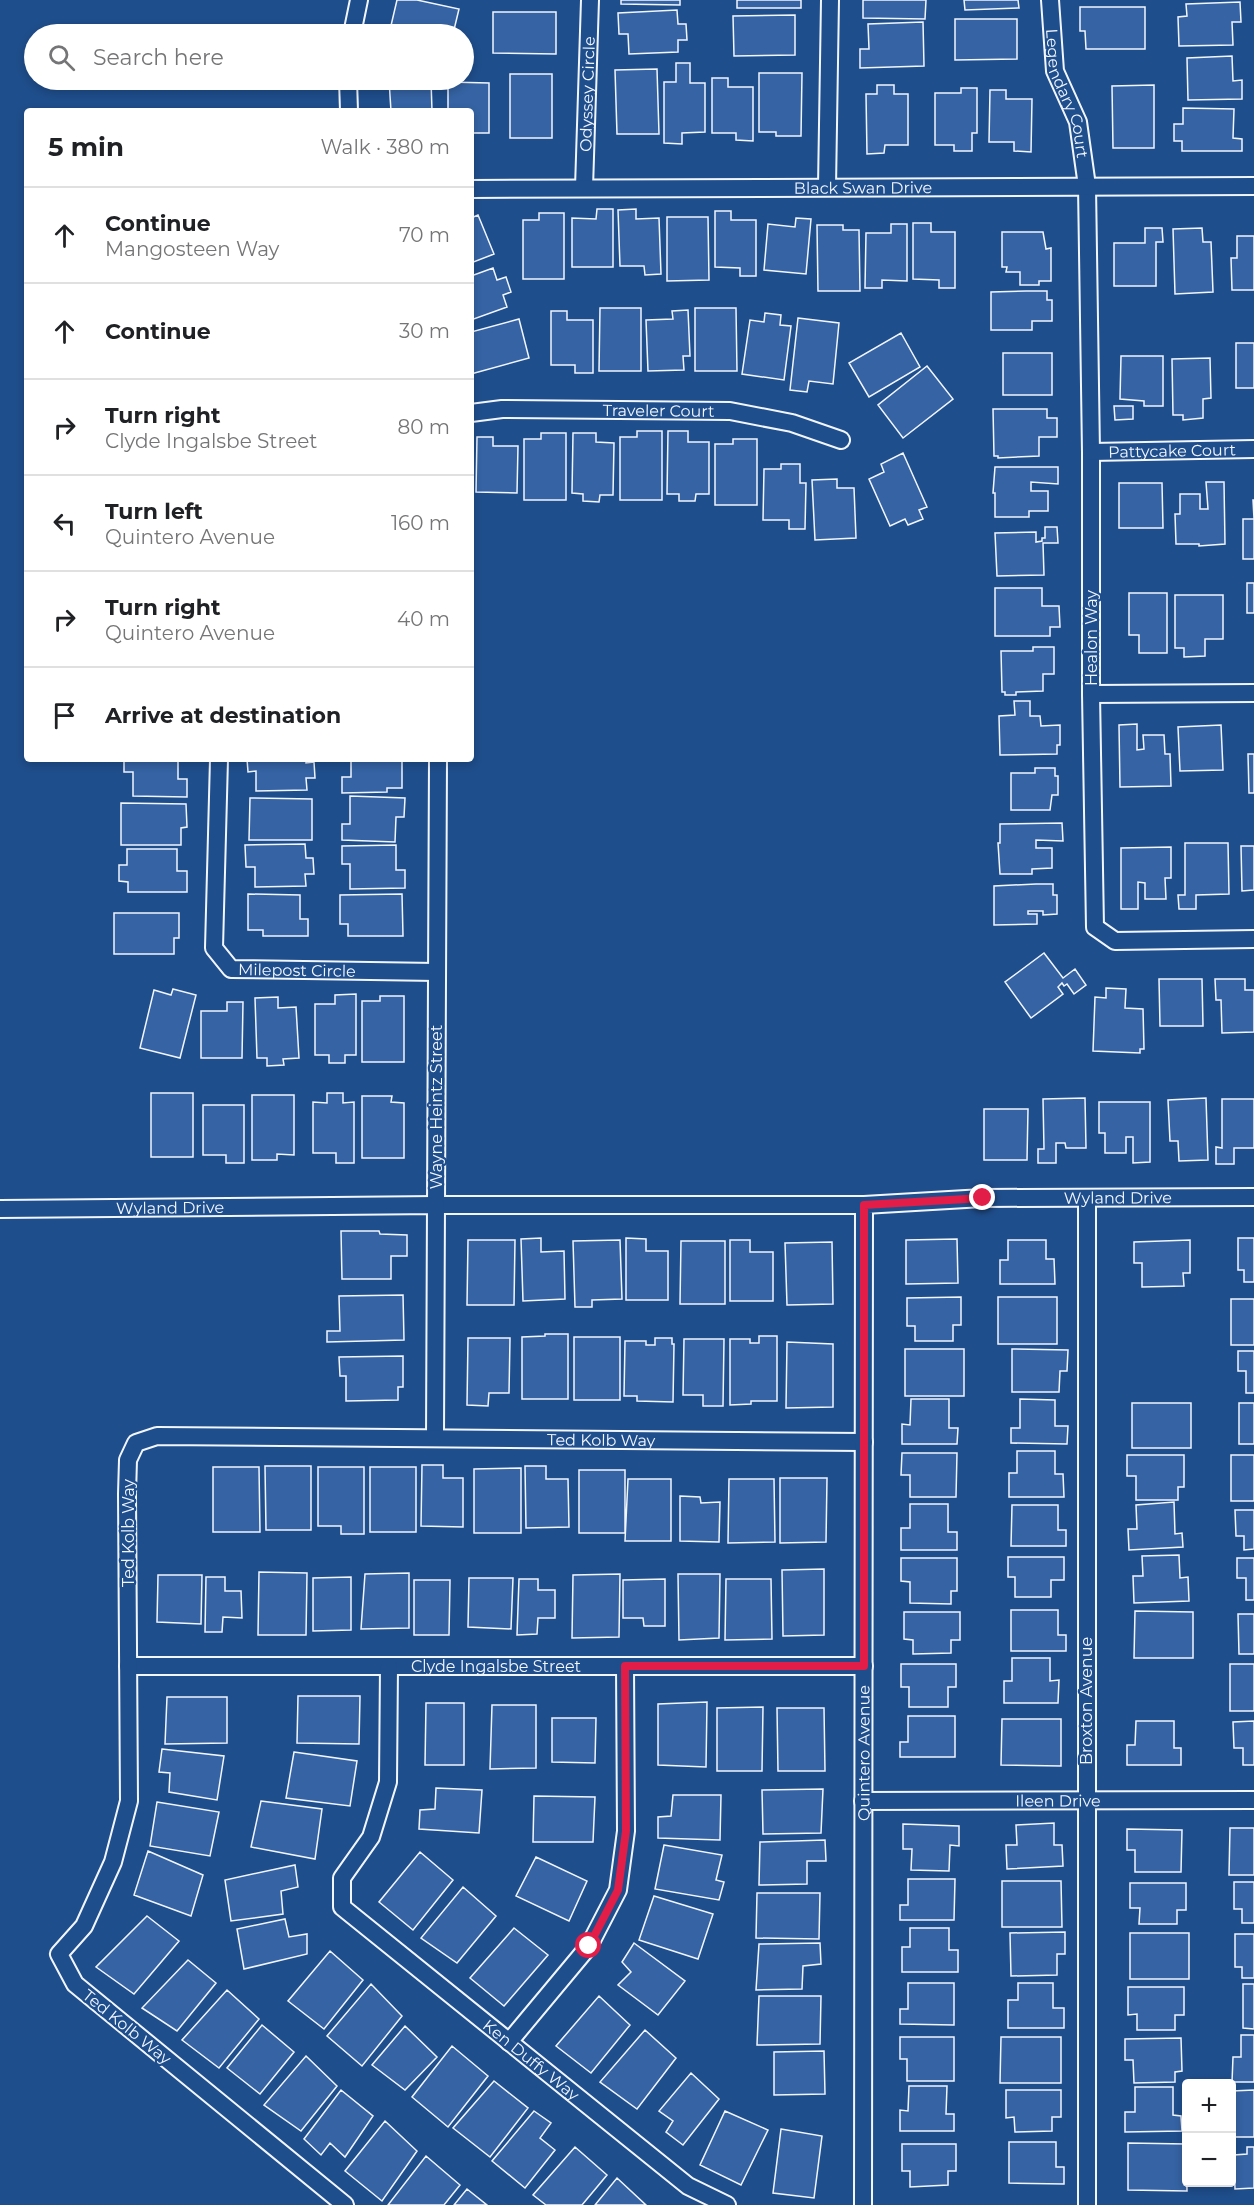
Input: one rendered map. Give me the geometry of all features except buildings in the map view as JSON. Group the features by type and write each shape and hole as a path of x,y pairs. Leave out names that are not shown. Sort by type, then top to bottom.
{"street":[{"path":"354,24 358,0"},
{"name":"Odyssey Circle","path":"584,188 590,0"},
{"path":"827,187 830,0"},
{"name":"Legendary Court","path":"1050,0 1055,71 1078,122 1087,186"},
{"path":"348,90 349,108"},
{"name":"Healon Way","path":"1087,186 1095,927 1115,941 1254,939"},
{"name":"Black Swan Drive","path":"474,189 1254,186"},
{"name":"Traveler Court","path":"474,413 502,409 730,411 792,423 841,440"},
{"name":"Pattycake Court","path":"1091,452 1254,449"},
{"path":"1091,694 1254,693"},
{"name":"Milepost Circle","path":"219,762 214,948 231,969 437,972"},
{"name":"Wayne Heintz Street","path":"438,762 436,1205 864,1205"},
{"name":"Wyland Drive","path":"864,1205 983,1198 1254,1197"},
{"name":"Broxton Avenue","path":"1087,1198 1087,2205"},
{"path":"435,1438 436,1205"},
{"name":"Wyland Drive","path":"0,1209 436,1205"},
{"name":"Quintero Avenue","path":"863,2205 864,1205"},
{"name":"Ted Kolb Way","path":"345,2205 75,1984 59,1954 84,1926 113,1862 129,1801 128,1460 136,1443 157,1436 864,1442"},
{"name":"Clyde Ingalsbe Street","path":"128,1666 864,1666"},
{"name":"Ken Duffy Way","path":"389,1666 387,1782 371,1837 342,1878 342,1907 688,2186 727,2205"},
{"path":"509,2042 589,1946 618,1890 626,1831 625,1666"},
{"name":"Ileen Drive","path":"863,1801 1254,1800"}],"route":[{"path":"589,1946 618,1890 626,1831 625,1666 864,1666 864,1205 983,1198"}]}
